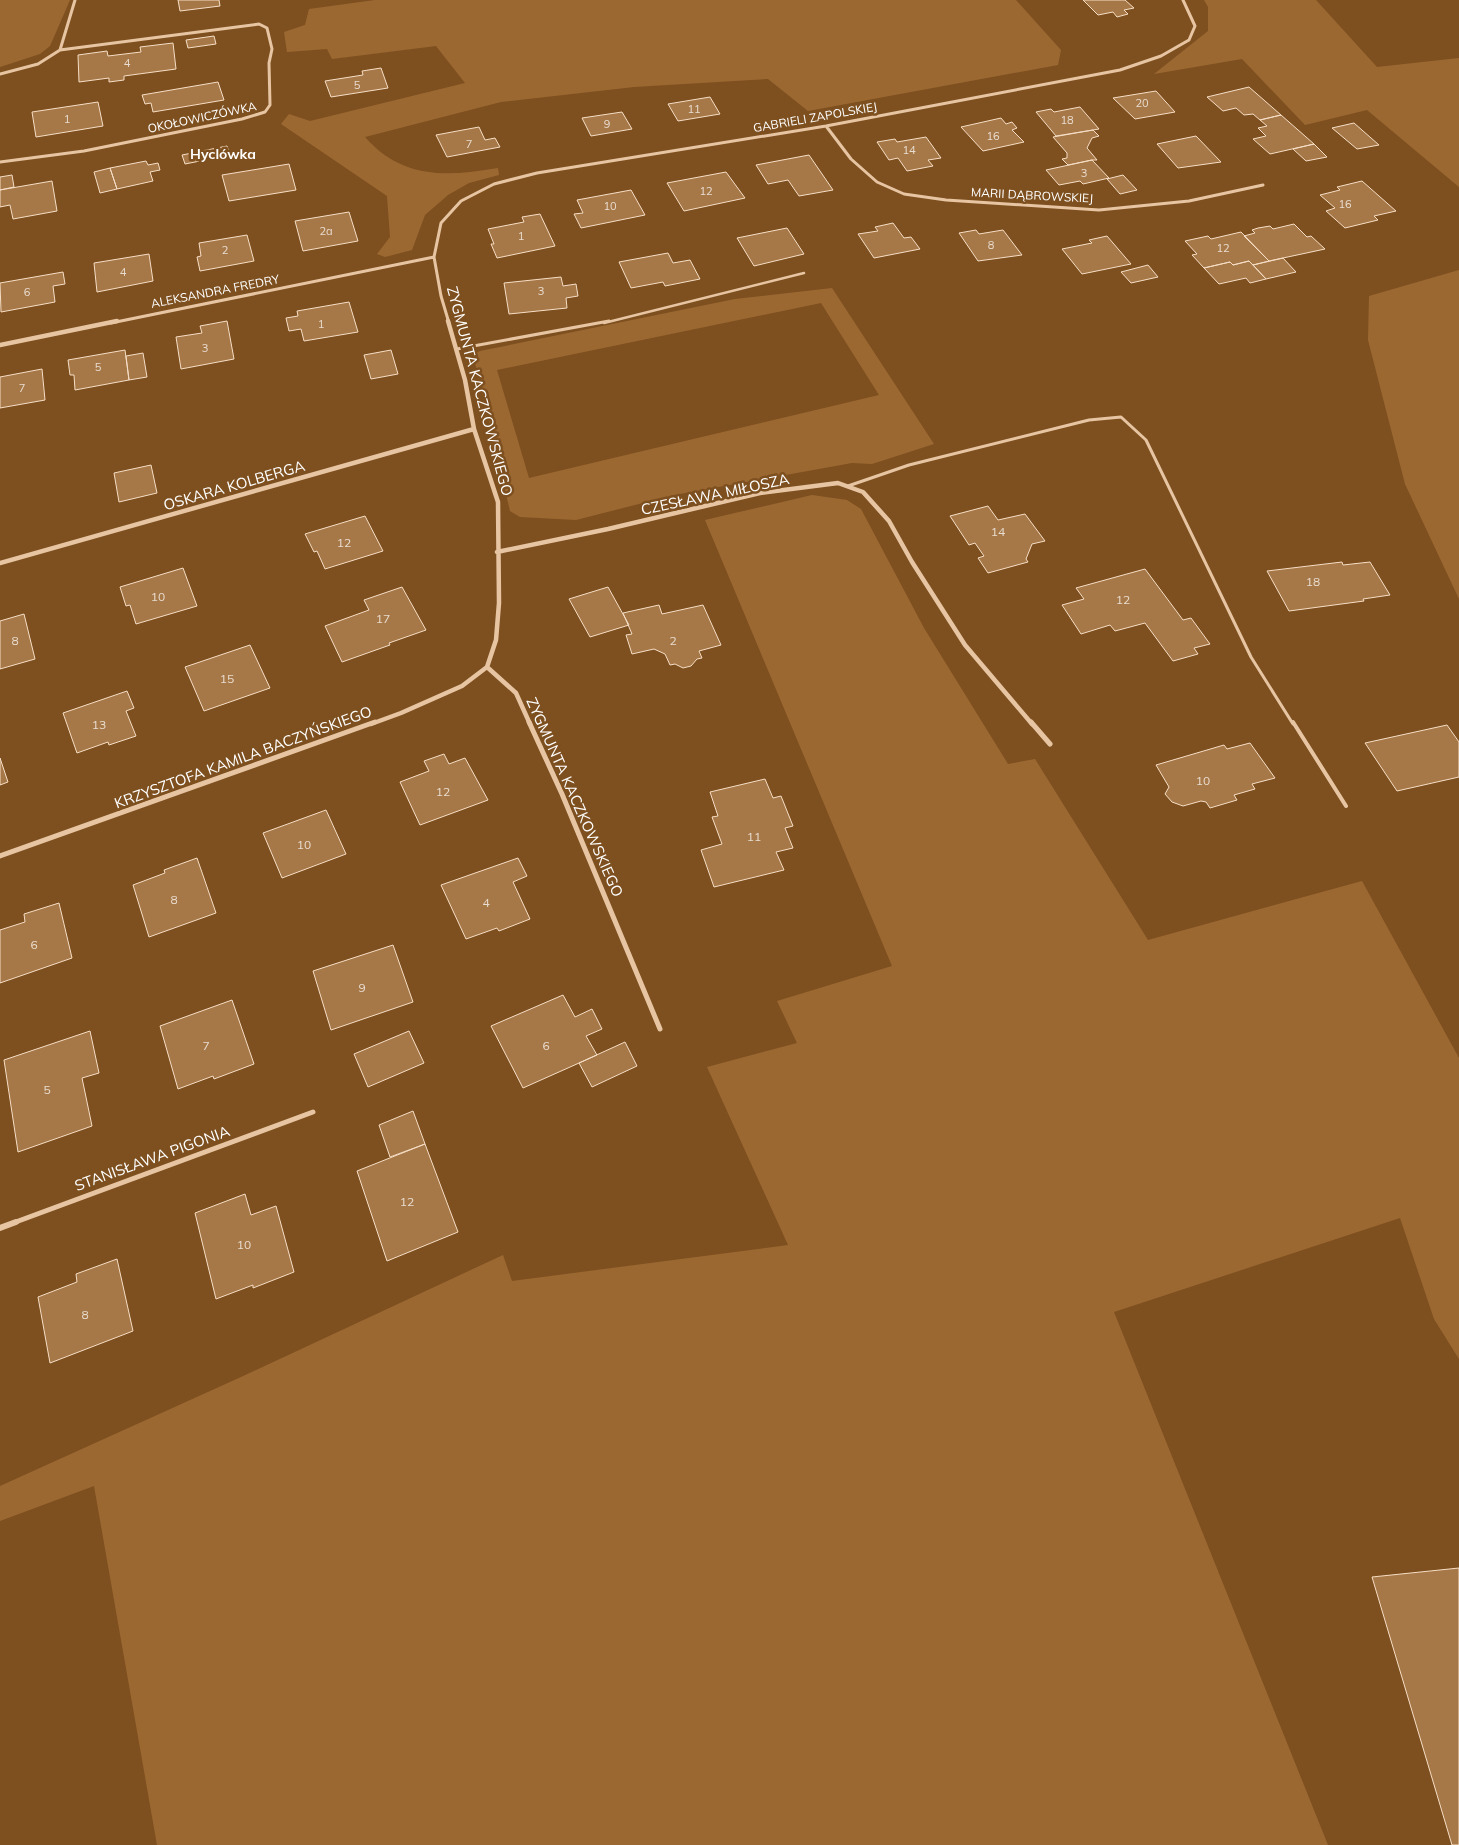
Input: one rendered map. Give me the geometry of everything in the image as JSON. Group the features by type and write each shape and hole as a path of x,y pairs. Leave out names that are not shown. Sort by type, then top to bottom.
{"street":[{"path":"60,50 76,0"},
{"name":"GABRIELI ZAPOLSKIEJ","path":"434,257 441,223 461,201 494,184 537,173 826,126 1120,70 1161,56 1190,40 1195,26 1189,10 1182,0"},
{"name":"OKOŁOWICZÓWKA","path":"0,74 38,64 60,50 259,24 267,28 272,48 270,105 265,112 225,123 84,151 0,162"},
{"name":"MARII DĄBROWSKIEJ","path":"826,126 851,159 877,182 904,194 946,200 1099,210 1189,201 1263,185"},
{"name":"ALEKSANDRA FREDRY","path":"0,345 434,257"},
{"name":"ZYGMUNTA KACZKOWSKIEGO","path":"434,257 441,296 465,380 474,429 498,502 496,640 487,667 516,693 520,701 562,794 660,1029"},
{"name":"OSKARA KOLBERGA","path":"0,563 474,429"},
{"name":"CZESŁAWA MIŁOSZA","path":"498,552 608,529 760,492 838,483 848,486 863,492 889,521 912,562 965,645 1050,744"},
{"name":"KRZYSZTOFA KAMILA BACZYŃSKIEGO","path":"0,856 401,713 462,686 487,667"},
{"name":"STANISŁAWA PIGONIA","path":"0,1228 313,1112"}],"lane":[{"path":"457,349 602,323 804,273"},
{"path":"848,486 910,465 1089,420 1121,417 1146,440 1251,657 1346,806"}],"shaded area":[{"path":"0,0 70,0 50,46 40,54 0,67"},
{"path":"375,0 1016,0 1061,50 1058,65 808,111 768,79 634,87 501,102 365,137 379,151 394,161 426,172 460,173 498,168 499,175 469,183 448,195 425,215 412,250 385,257 377,254 390,237 387,196 281,124 289,114 310,121 465,83 436,46 332,59 327,49 287,52 284,32 305,25 309,9"},
{"path":"1204,0 1316,0 1377,67 1459,58 1459,187 1367,110 1305,125 1242,59 1154,74 1208,31 1208,7"},
{"path":"1459,270 1459,599 1405,484 1368,340 1369,296"},
{"path":"832,288 934,444 872,464 852,463 674,495 576,520 520,517 510,511 473,354 735,299","holes":["821,303 879,395 529,478 497,370"]},
{"path":"812,495 847,500 861,509 924,628 1008,764 1035,759 1148,940 1362,881 1459,1058 1459,1359 1434,1319 1400,1218 1114,1312 1328,1845 157,1845 94,1486 0,1521 0,1486 241,1377 503,1255 512,1281 788,1245 707,1067 797,1043 777,1001 892,966 705,520"}],"building":[{"path":"178,0 219,0 220,6 180,11"},
{"path":"1083,0 1125,0 1134,8 1124,10 1128,14 1117,17 1113,12 1098,15"},
{"path":"214,36 216,44 188,48 186,40"},
{"path":"173,43 176,69 124,76 124,80 109,82 109,78 79,82 78,55 107,51 108,56 141,52 140,47"},
{"path":"381,68 388,88 331,97 325,81 363,75 362,71"},
{"path":"218,82 224,100 153,112 151,103 145,104 142,95"},
{"path":"1249,87 1281,115 1260,120 1253,114 1244,115 1236,108 1223,111 1207,97"},
{"path":"1156,91 1175,112 1135,119 1113,98"},
{"path":"710,97 720,114 678,121 668,104"},
{"path":"98,102 103,126 36,137 32,112"},
{"path":"1080,107 1099,129 1056,136 1036,112 1051,109 1054,112"},
{"path":"622,112 632,129 591,136 582,118"},
{"path":"1281,115 1314,144 1270,154 1253,139 1266,136 1258,128 1267,126 1260,120"},
{"path":"1001,118 1006,124 1012,122 1017,128 1012,130 1024,142 983,151 961,127"},
{"path":"1354,123 1379,145 1357,149 1332,128"},
{"path":"479,127 485,140 495,138 500,147 447,157 436,135"},
{"path":"1093,130 1099,136 1092,138 1087,148 1097,160 1068,165 1062,159 1067,158 1067,153 1053,137"},
{"path":"1196,136 1221,162 1178,168 1157,144"},
{"path":"926,137 941,158 928,160 933,166 907,171 898,158 889,160 877,142 895,139 897,142"},
{"path":"1314,144 1327,157 1306,161 1293,149"},
{"path":"227,146 230,155 185,164 182,155"},
{"path":"809,155 833,190 799,196 788,180 768,184 756,165"},
{"path":"1092,160 1109,178 1083,184 1080,181 1059,185 1046,170"},
{"path":"146,161 148,165 158,163 160,170 150,172 153,181 117,189 110,168"},
{"path":"289,164 296,190 229,201 222,175"},
{"path":"110,168 117,189 100,193 94,172"},
{"path":"726,172 745,198 684,211 667,183"},
{"path":"12,175 14,187 0,190 0,177"},
{"path":"1123,175 1137,190 1120,194 1107,179"},
{"path":"52,181 57,211 13,219 10,205 0,207 0,190"},
{"path":"1362,181 1396,211 1374,216 1378,220 1345,228 1326,211 1335,208 1320,195 1340,190 1337,187"},
{"path":"631,190 645,215 581,228 574,214 583,213 577,200"},
{"path":"349,212 358,241 303,251 295,221"},
{"path":"540,214 555,246 497,258 491,244 494,244 488,229 524,222 522,217"},
{"path":"893,223 904,238 911,237 920,249 874,258 858,234 878,231 875,227"},
{"path":"1294,224 1307,237 1311,236 1325,249 1269,261 1244,236 1255,233 1252,230 1258,228 1270,226 1273,229"},
{"path":"787,228 804,254 754,266 737,238"},
{"path":"976,230 979,234 1003,230 1022,255 978,261 959,233"},
{"path":"1241,232 1269,261 1253,265 1249,261 1233,265 1230,262 1204,268 1192,255 1197,254 1185,241 1208,236 1211,239"},
{"path":"247,235 254,261 200,271 197,257 201,256 199,243"},
{"path":"1107,236 1131,264 1082,274 1062,249 1092,243 1089,240"},
{"path":"668,253 673,263 690,260 700,279 665,286 663,282 631,288 619,262"},
{"path":"149,254 153,281 97,292 94,263"},
{"path":"1283,258 1296,272 1266,279 1253,265"},
{"path":"1249,261 1266,279 1250,283 1246,278 1219,284 1204,268 1230,262 1233,265"},
{"path":"1148,265 1158,277 1131,283 1121,272"},
{"path":"63,272 65,284 53,286 55,302 1,312 0,283"},
{"path":"561,277 563,286 576,284 578,296 566,298 567,308 509,314 504,283"},
{"path":"349,302 358,332 304,341 301,329 289,331 286,318 298,316 297,311"},
{"path":"227,321 234,359 181,369 176,337 202,333 200,326"},
{"path":"125,350 129,380 75,390 74,375 70,375 68,360"},
{"path":"391,350 398,374 371,379 364,355"},
{"path":"143,353 147,377 129,380 126,356"},
{"path":"42,369 45,400 0,408 0,377"},
{"path":"151,465 157,493 119,502 114,473"},
{"path":"988,506 998,520 1025,514 1045,541 1032,544 1026,559 1028,562 988,573 978,558 984,556 975,543 969,545 950,516"},
{"path":"365,516 383,551 325,569 317,551 314,552 305,534"},
{"path":"1342,562 1343,565 1370,562 1390,595 1363,599 1364,601 1289,611 1267,571"},
{"path":"183,568 197,606 136,624 130,605 126,606 120,587"},
{"path":"1145,569 1183,620 1191,618 1210,644 1194,648 1198,654 1173,661 1145,623 1115,631 1110,625 1081,634 1062,605 1084,599 1076,588"},
{"path":"402,587 426,630 342,662 325,626 369,610 364,600"},
{"path":"608,587 629,625 590,637 569,599"},
{"path":"659,605 662,614 703,605 721,645 699,651 702,658 697,659 691,666 683,668 675,664 670,665 665,654 654,649 632,654 626,635 632,634 623,613"},
{"path":"24,614 35,659 0,669 0,621"},
{"path":"250,645 270,688 204,711 185,667"},
{"path":"127,691 134,708 126,711 136,736 109,745 108,742 77,753 63,713"},
{"path":"1447,725 1459,742 1459,777 1397,791 1365,743"},
{"path":"1250,743 1275,778 1252,784 1255,789 1234,795 1237,800 1210,808 1206,802 1201,801 1183,806 1172,802 1165,794 1169,787 1156,765 1224,745 1227,749"},
{"path":"444,754 449,764 465,758 488,800 420,825 400,782 429,771 424,761"},
{"path":"0,758 8,782 0,785"},
{"path":"765,779 773,798 781,796 793,826 785,828 793,848 776,852 784,870 714,887 701,850 722,844 712,817 718,816 710,792"},
{"path":"326,810 346,854 282,878 263,833"},
{"path":"197,858 216,913 149,937 133,885 165,873 164,870"},
{"path":"518,858 527,876 513,882 530,919 499,931 497,928 466,939 441,885"},
{"path":"59,903 72,958 0,983 0,930 25,922 24,914"},
{"path":"393,945 413,1002 331,1030 313,971"},
{"path":"563,995 575,1017 592,1009 602,1029 586,1036 597,1055 523,1088 491,1026"},
{"path":"232,1000 254,1064 214,1079 213,1076 178,1089 160,1026"},
{"path":"90,1031 99,1073 82,1078 92,1126 18,1152 4,1060"},
{"path":"409,1031 424,1063 368,1087 354,1054"},
{"path":"625,1042 637,1066 592,1087 579,1063"},
{"path":"413,1111 425,1144 390,1157 379,1125"},
{"path":"425,1144 458,1232 387,1261 357,1171"},
{"path":"245,1194 251,1215 276,1206 294,1272 253,1288 253,1285 216,1299 195,1213"},
{"path":"117,1259 133,1331 50,1363 38,1297 77,1282 76,1274"},
{"path":"1459,1568 1459,1845 1452,1845 1372,1577"}],"district":[{"name":"Hyclówka","path":"223,154"}]}
